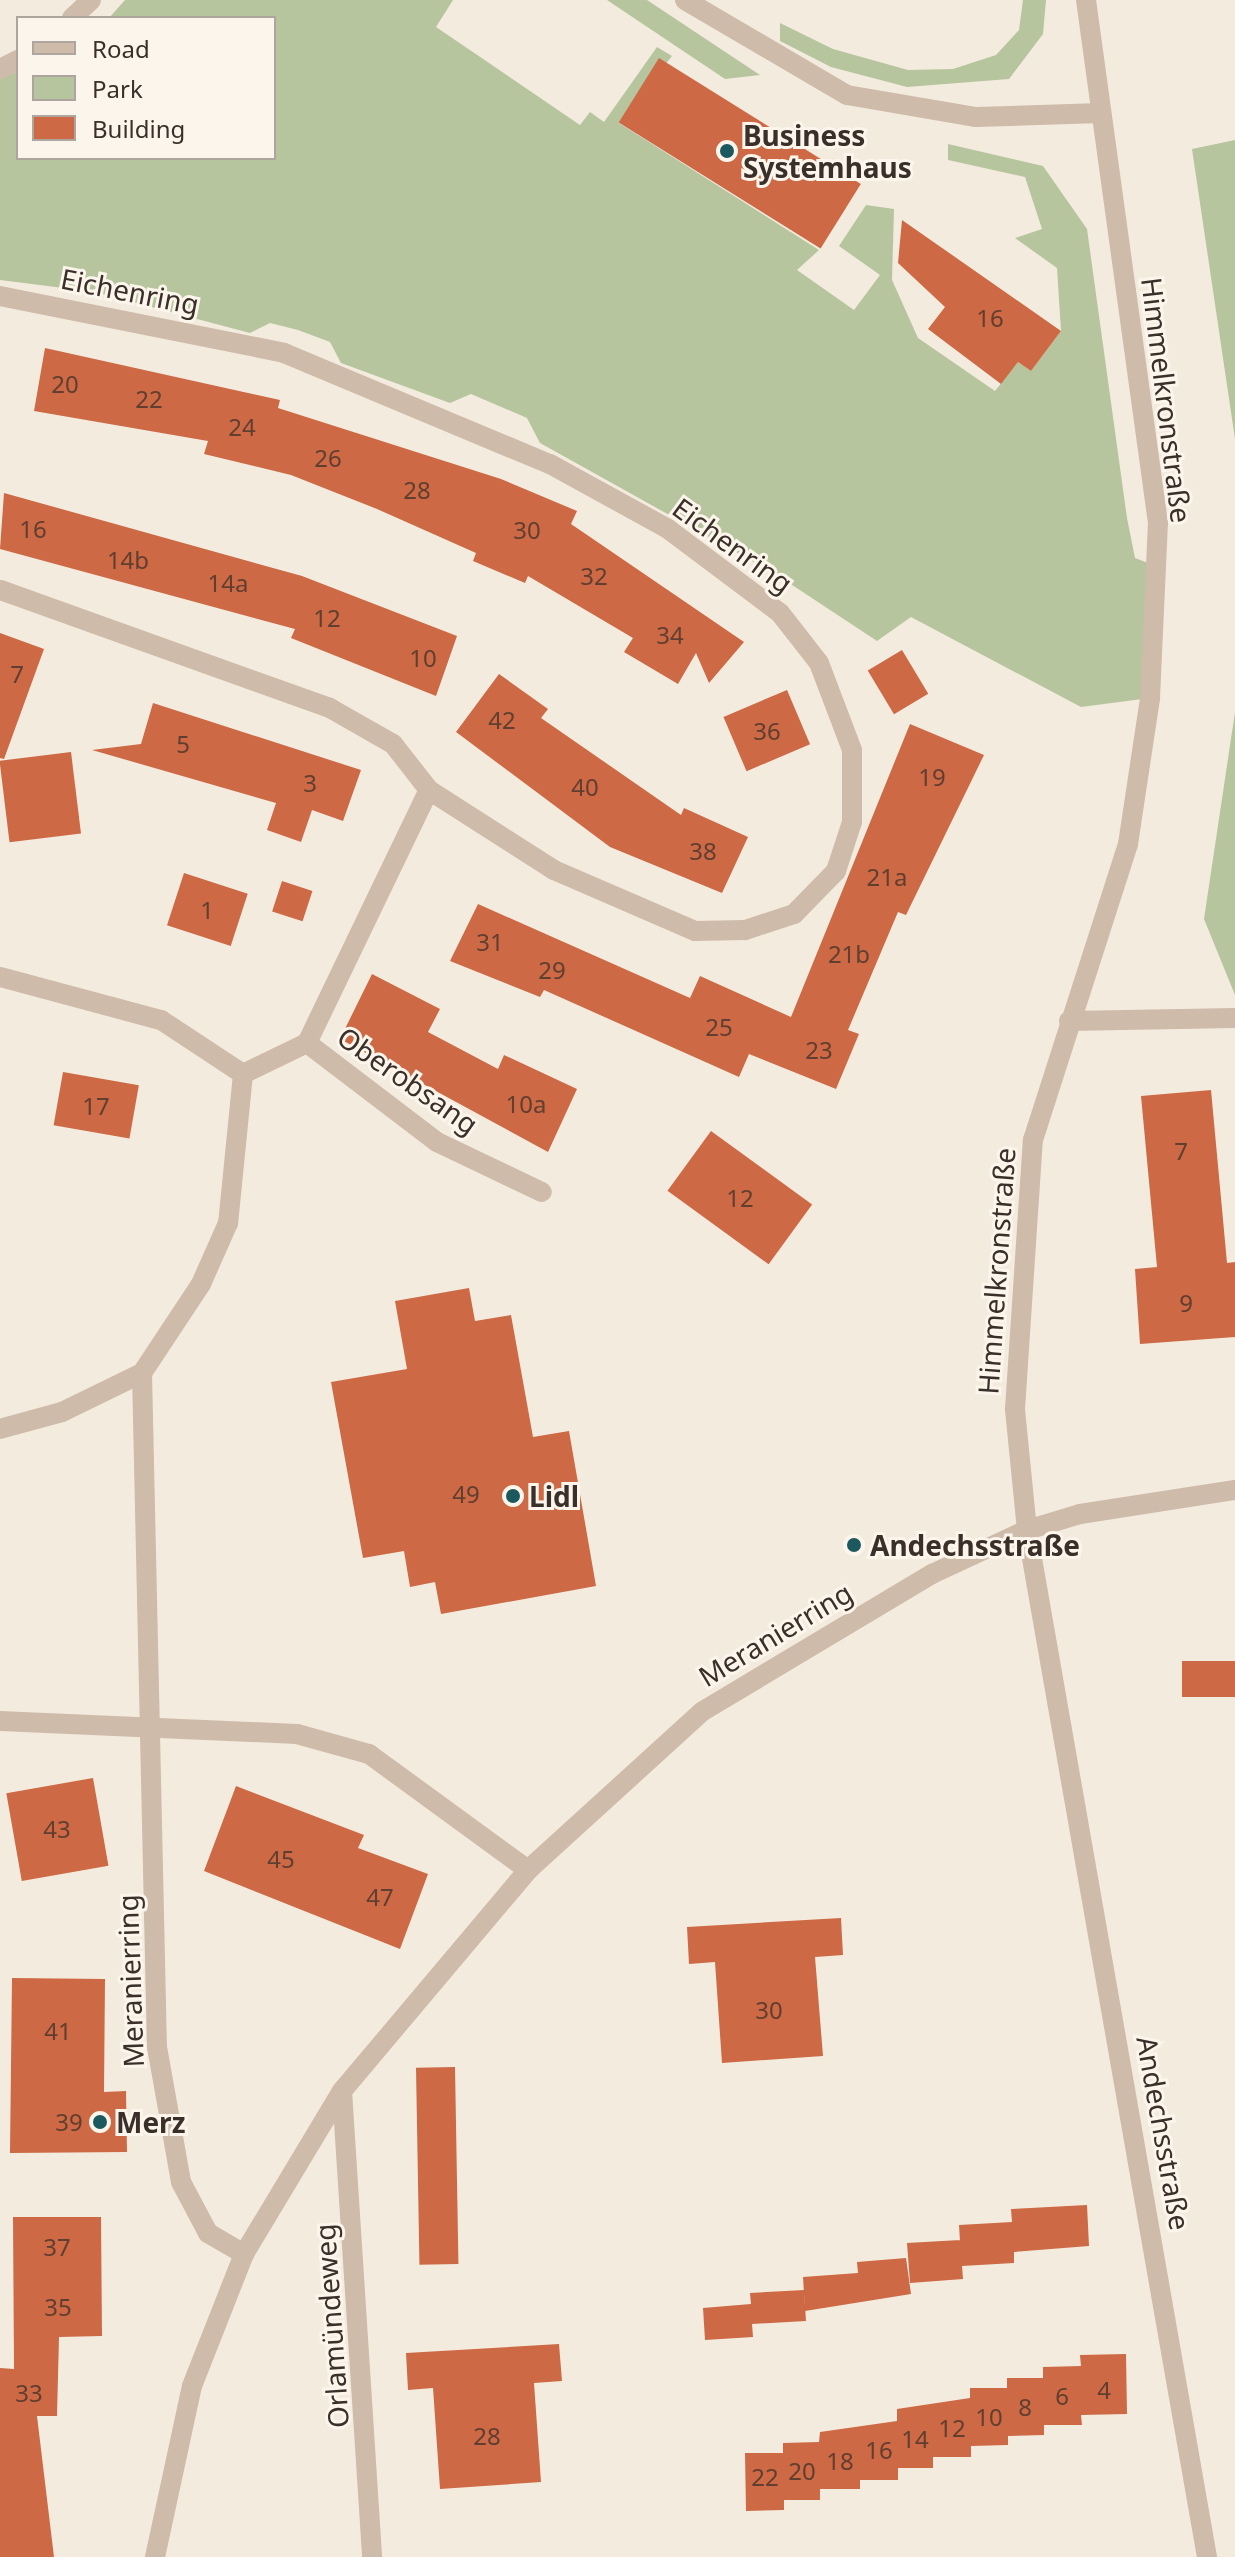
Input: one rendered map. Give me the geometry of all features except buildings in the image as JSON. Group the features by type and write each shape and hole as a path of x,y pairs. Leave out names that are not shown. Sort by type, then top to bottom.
{"street":[{"path":"74,16 91,0"},
{"path":"685,0 847,95 976,117 1101,113"},
{"name":"Himmelkronstraße","path":"1027,1530 1015,1409 1019,1257 1033,1140 1128,844 1150,698 1158,523 1086,0"},
{"name":"Eichenring","path":"0,296 284,353 550,464 668,529 780,613 819,663 852,750 852,822 836,871 794,914 745,930 695,931 626,906 429,790 393,744 330,708 0,590"},
{"path":"307,1043 429,790"},
{"path":"0,977 161,1020 243,1074 228,1223 201,1284 142,1373 62,1412 0,1429"},
{"path":"1069,1021 1235,1018"},
{"name":"Oberobsang","path":"243,1074 307,1043 437,1142 542,1192"},
{"name":"Meranierring","path":"142,1373 157,2047 181,2182 208,2233 244,2254"},
{"name":"Meranierring","path":"155,2557 192,2386 244,2254 342,2091 528,1870 703,1711 814,1639 1027,1530 1235,1490"},
{"name":"Andechsstraße","path":"1027,1530 1207,2557"},
{"path":"0,1721 152,1724 297,1734 369,1754 528,1870"},
{"name":"Orlamündeweg","path":"342,2091 372,2557"}],"green space":[{"path":"125,0 453,0 436,27 580,125 590,112 604,122 657,47 672,56 619,123 819,250 797,270 854,310 880,275 839,246 866,205 894,209 892,280 918,338 995,391 1018,362 1031,371 1061,331 1057,268 1015,238 1042,229 1025,177 948,160 948,144 1043,166 1087,229 1135,558 1156,566 1150,698 1081,707 911,617 877,641 777,575 540,443 527,418 471,394 450,403 341,363 330,342 298,330 270,323 250,333 95,292 0,280 0,79 16,72 16,160 276,160 276,16 111,16"},
{"path":"607,0 647,0 760,75 725,79"},
{"path":"1023,0 1046,0 1043,34 1009,79 907,87 831,67 780,41 780,23 833,49 908,70 953,69 996,55 1019,30"},
{"path":"1235,140 1235,439 1192,149"},
{"path":"1235,712 1235,995 1204,919"}],"place":[{"name":"Business Systemhaus","path":"727,151"},
{"name":"Lidl","path":"513,1496"},
{"name":"Andechsstraße","path":"854,1545"},
{"name":"Merz","path":"100,2122"}]}
